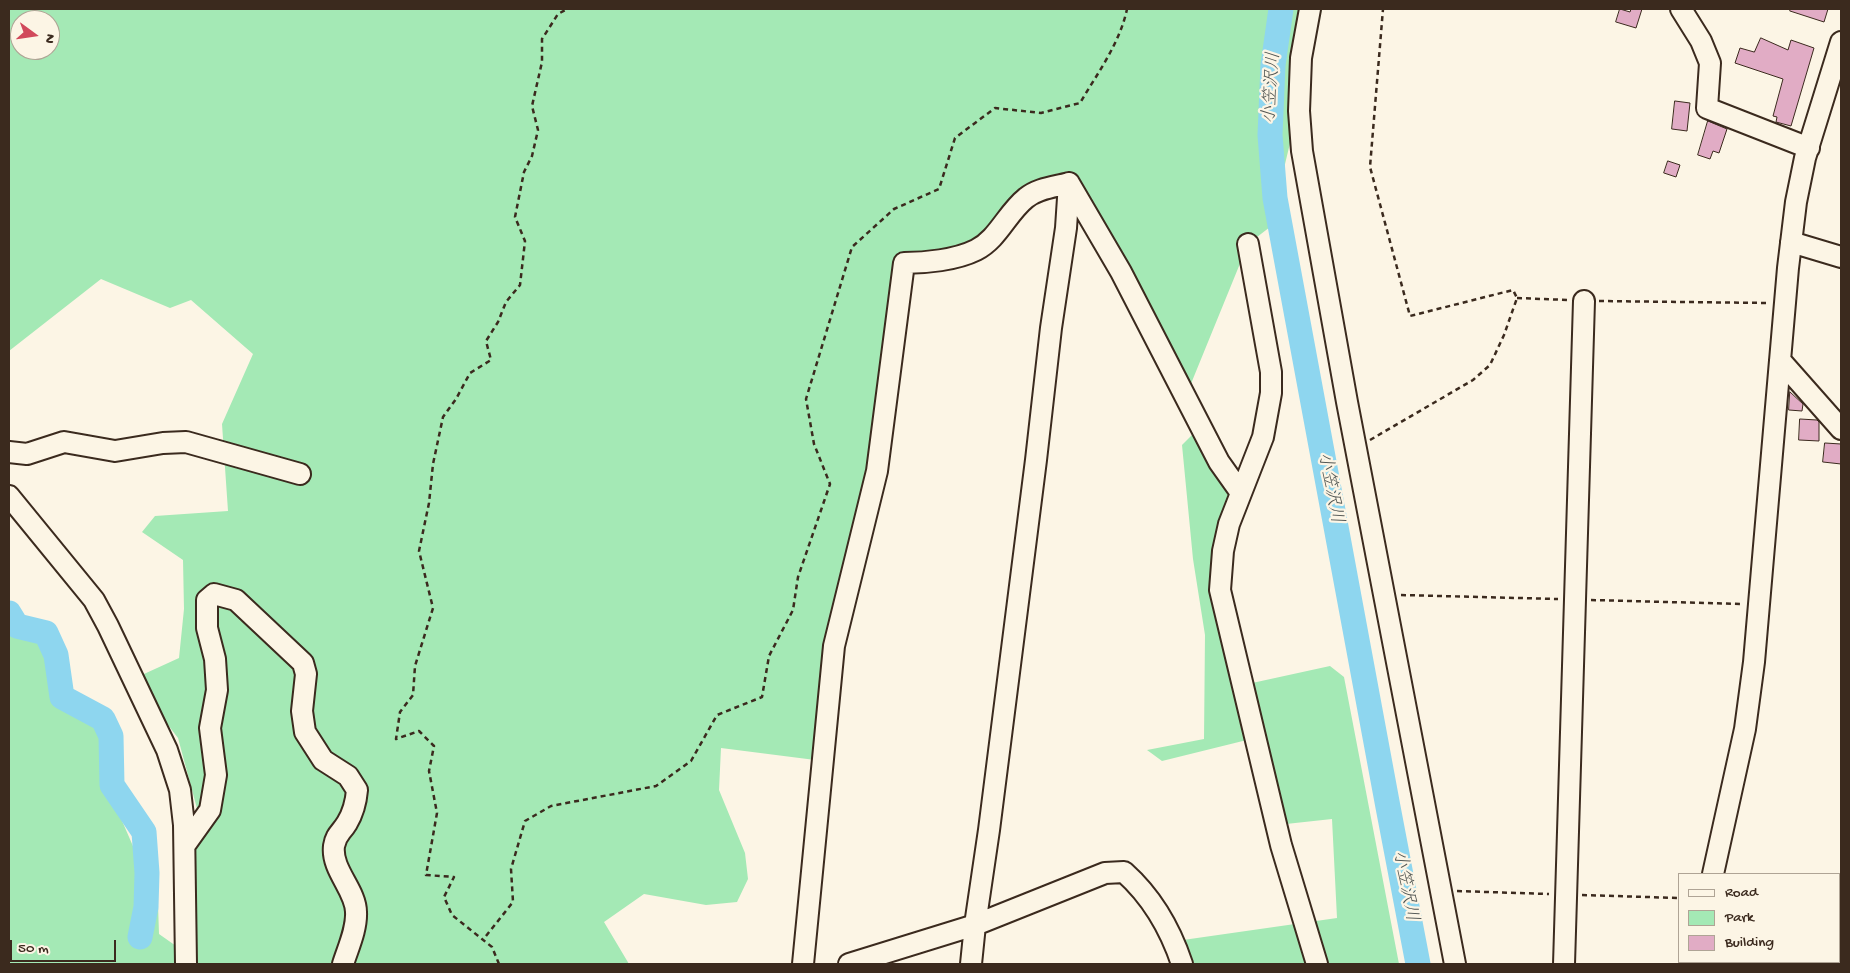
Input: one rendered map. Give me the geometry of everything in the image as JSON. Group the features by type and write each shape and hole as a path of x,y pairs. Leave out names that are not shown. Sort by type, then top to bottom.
{"street":[{"path":"1310,9 1301,58 1299,111 1302,151 1356,448 1455,964"},
{"path":"1681,9 1701,41 1710,63 1707,108 1808,148"},
{"path":"1712,873 1740,753 1752,681 1785,304 1796,202 1808,148 1841,42"},
{"path":"1069,183 1121,272 1219,462 1241,493"},
{"path":"971,964 974,925 990,820 1051,328 1066,228 1069,183"},
{"path":"803,964 834,646 876,471 904,263 922,263 976,250 992,238 1026,198 1038,190 1069,183"},
{"path":"1791,242 1841,257"},
{"path":"1248,244 1271,372 1271,393 1263,437 1229,524 1223,550 1220,590 1282,845 1317,964"},
{"path":"1564,964 1584,301"},
{"path":"1780,360 1841,428"},
{"path":"9,452 27,454 64,442 115,451 163,443 186,442 300,474"},
{"path":"9,496 94,600 167,750 180,790 185,845 186,964"},
{"path":"185,845 210,810 216,774 210,728 216,690 215,659 207,628 207,600 214,594 236,600 303,663 306,674 302,711 305,732 323,760 348,776 357,790 355,805 346,824 337,835 334,848 340,872 356,911 343,964"},
{"path":"849,964 974,925 1105,873 1124,872 1137,883 1158,911 1176,945 1182,964"}],"path":[{"path":"498,964 492,947 452,915 444,897 454,877 426,875 437,813 429,771 434,746 419,731 396,739 400,712 413,695 415,666 433,608 419,551 429,503 433,464 443,417 470,374 491,360 486,341 498,322 506,302 520,284 525,241 515,217 524,172 532,156 538,130 532,106 542,62 542,39 558,14 567,9"},
{"path":"486,936 513,902 511,869 525,822 551,806 656,786 691,761 717,715 762,697 769,656 793,610 798,577 830,484 814,444 806,399 852,247 894,209 939,189 955,138 995,108 1041,112 1080,103 1107,57 1124,23 1127,9"},
{"path":"1356,448 1473,380 1490,365 1504,335 1517,298 1513,290 1410,316 1370,167 1383,9"},
{"path":"1517,298 1785,304"}],"green space":[{"path":"9,9 1322,9 1270,227 1248,244 1188,391 1069,183 1028,197 975,250 904,263 823,761 721,748 719,790 745,853 748,879 737,902 706,905 644,894 604,922 629,964 194,964 185,850 199,816 178,738 133,679 179,658 184,609 183,560 142,532 155,516 228,511 222,424 253,354 191,300 170,308 101,279 9,351","holes":["212,648 216,774 202,807"]},
{"path":"1201,426 1238,489 1214,555 1243,685 1330,666 1344,677 1399,964 1190,964 1183,940 1337,918 1332,819 1286,824 1255,738 1162,761 1147,750 1204,739 1205,635 1193,559 1182,445"},
{"path":"9,610 46,633 62,697 113,720 110,793 158,904 159,934 186,953 186,964 9,964"}],"building":[{"path":"1620,9 1630,12 1631,9 1642,9 1636,28 1616,22"},
{"path":"1791,9 1828,9 1824,22 1790,11"},
{"path":"1761,38 1788,50 1791,40 1814,48 1791,126 1776,122 1777,117 1773,116 1783,79 1735,63 1740,48 1754,52"},
{"path":"1675,101 1690,103 1687,131 1672,129"},
{"path":"1708,121 1727,129 1719,153 1713,151 1710,159 1698,155"},
{"path":"1668,161 1680,165 1676,177 1664,173"},
{"path":"1790,392 1803,404 1802,411 1789,410"},
{"path":"1800,419 1817,420 1819,422 1819,441 1799,440"},
{"path":"1825,443 1841,444 1841,464 1823,462"}],"waterway":[{"name":"小笠沢川","path":"1281,9 1273,65 1270,135 1275,198 1418,964"},
{"path":"9,613 17,626 46,633 56,655 62,697 103,719 111,736 112,785 144,832 147,873 146,907 140,937"}]}
